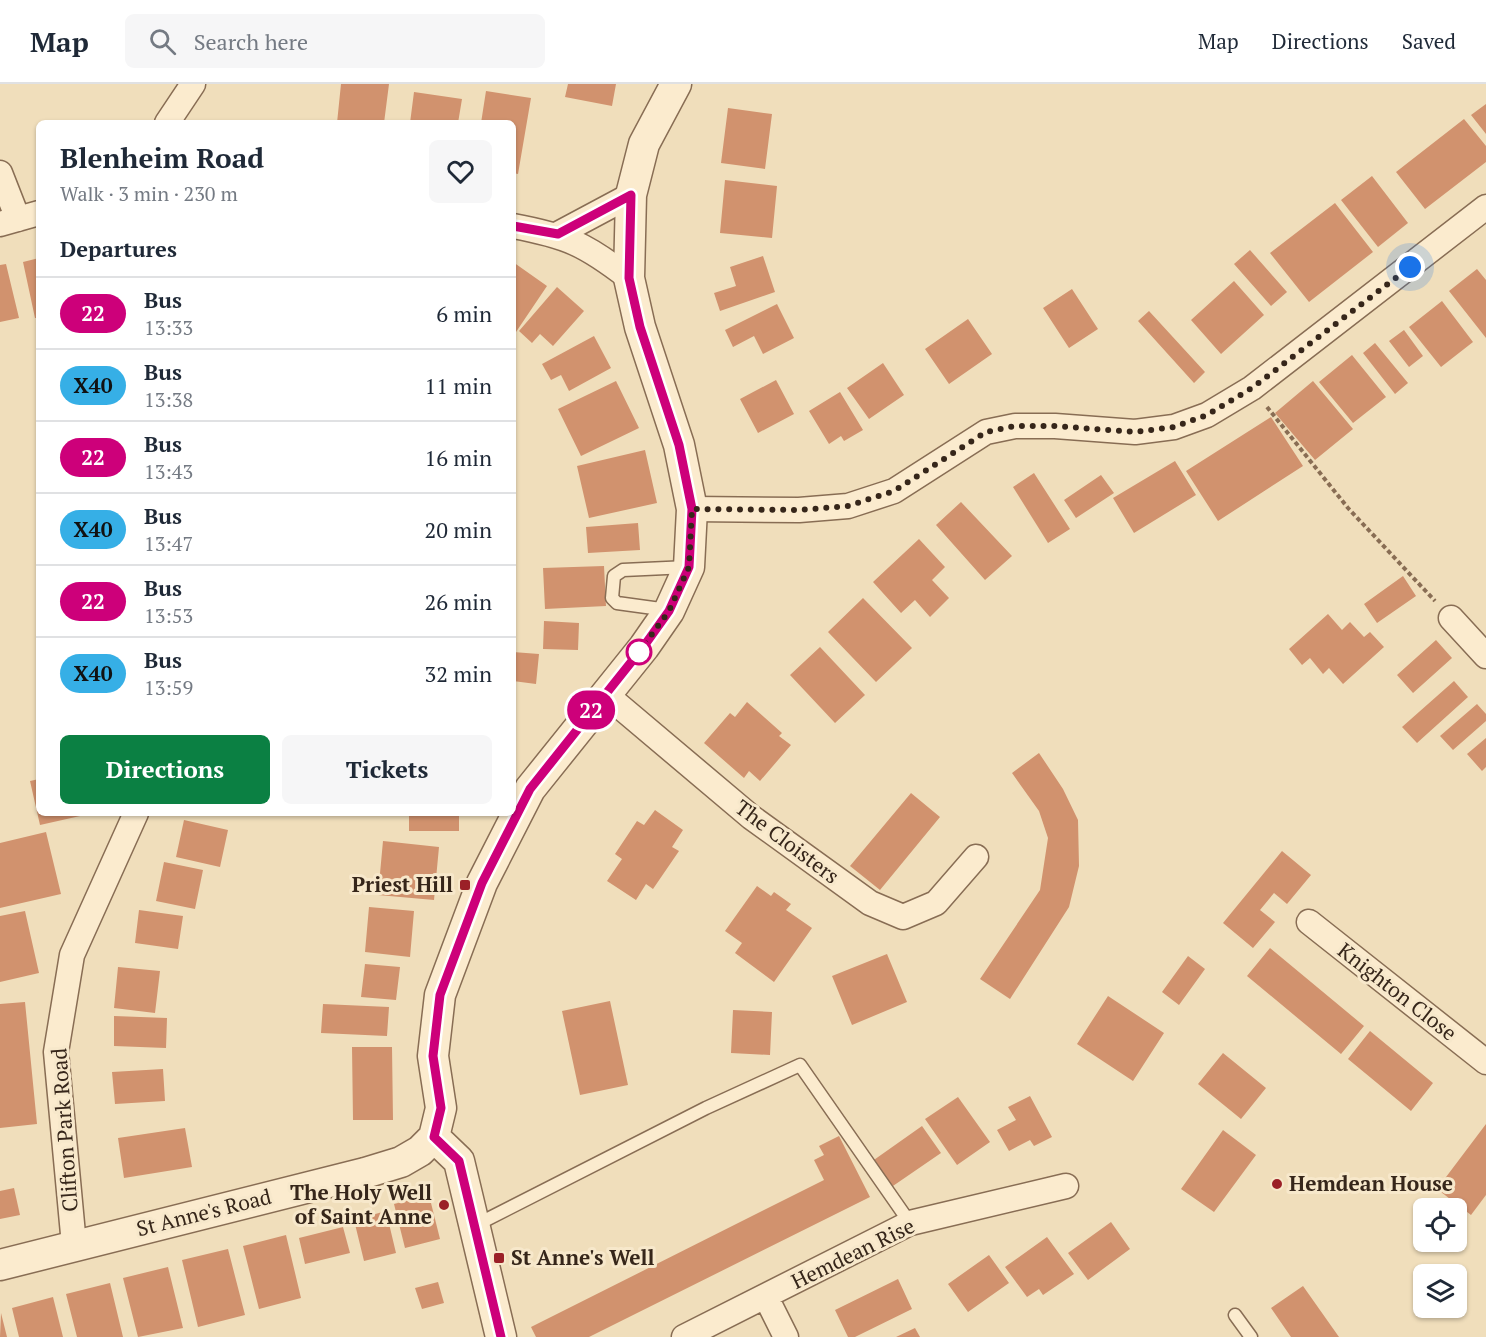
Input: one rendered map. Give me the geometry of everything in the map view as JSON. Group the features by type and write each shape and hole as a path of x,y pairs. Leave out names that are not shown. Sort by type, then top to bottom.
{"street":[{"path":"168,120 194,84"},
{"path":"501,1337 459,1161 434,1137 441,1108 433,1056 440,995 482,883 530,789 604,693 644,646 669,611 689,567 692,509 679,445 640,327 629,278 631,195 644,144 676,84"},
{"path":"0,173 19,218"},
{"path":"558,234 631,195"},
{"path":"692,509 799,510 848,506 894,491 986,432 1015,426 1054,426 1135,432 1174,427 1207,415 1252,388 1486,207"},
{"path":"516,227 558,234 596,252 629,278"},
{"path":"1451,618 1486,656"},
{"name":"The Cloisters","path":"604,693 751,817 870,903 903,917 936,903 976,857"},
{"name":"Clifton Park Road","path":"74,1245 57,1052 72,955 135,816"},
{"name":"Knighton Close","path":"1309,922 1486,1062"},
{"name":"St Anne's Road","path":"0,1265 392,1165 420,1151 434,1137"},
{"name":"Hemdean Rise","path":"684,1337 910,1223 1066,1186"},
{"path":"766,1297 786,1337"}],"lane":[{"path":"669,611 617,603 612,598 614,576 623,570 689,567"},
{"path":"473,1226 706,1108 800,1065 910,1223"},
{"path":"1235,1315 1251,1337"}],"path":[{"path":"1252,388 1348,508 1451,618"}],"building":[{"path":"341,84 389,84 384,120 337,120"},
{"path":"568,84 616,84 612,106 565,97"},
{"path":"486,91 531,98 518,174 516,174 516,120 481,120"},
{"path":"414,92 462,99 458,120 410,120"},
{"path":"1486,104 1486,134 1471,115"},
{"path":"728,108 772,114 765,169 721,163"},
{"path":"1464,119 1486,146 1486,162 1425,209 1396,172"},
{"path":"1372,176 1408,223 1378,247 1341,200"},
{"path":"725,180 777,186 772,238 720,233"},
{"path":"1335,203 1373,252 1309,302 1270,253"},
{"path":"1250,250 1287,292 1271,306 1234,264"},
{"path":"763,256 775,292 720,311 714,293 736,286 730,267"},
{"path":"36,259 36,318 35,318 23,262"},
{"path":"6,264 19,318 0,322 0,265"},
{"path":"516,264 547,286 516,332"},
{"path":"1477,269 1486,280 1486,338 1449,291"},
{"path":"1234,281 1264,315 1221,354 1191,320"},
{"path":"557,287 584,311 553,346 540,334 532,343 519,331"},
{"path":"1072,289 1098,329 1069,348 1043,308"},
{"path":"1442,301 1473,342 1441,367 1409,327"},
{"path":"777,304 794,338 763,354 754,336 733,347 725,330"},
{"path":"1149,311 1205,372 1194,383 1138,321"},
{"path":"968,319 992,354 949,384 925,349"},
{"path":"1404,330 1423,356 1409,367 1389,341"},
{"path":"594,336 611,368 569,391 561,375 551,380 542,364"},
{"path":"1375,343 1408,383 1395,394 1363,353"},
{"path":"1352,355 1386,397 1353,423 1319,382"},
{"path":"883,363 904,395 869,419 847,388"},
{"path":"776,380 794,414 758,433 740,399"},
{"path":"616,381 639,428 581,456 558,409"},
{"path":"1313,381 1353,429 1315,460 1275,413"},
{"path":"840,392 863,430 844,441 841,436 829,444 809,411"},
{"path":"1271,417 1303,466 1218,521 1186,471"},
{"path":"645,450 657,503 589,518 577,466"},
{"path":"1175,461 1196,495 1134,533 1113,498"},
{"path":"1034,473 1070,529 1048,543 1013,487"},
{"path":"1101,475 1114,493 1076,518 1064,500"},
{"path":"961,502 1012,556 985,580 936,525"},
{"path":"638,523 640,550 588,553 586,527"},
{"path":"919,539 945,567 932,580 949,598 930,617 915,600 901,613 873,582"},
{"path":"604,566 606,606 545,609 543,568"},
{"path":"1403,576 1416,596 1377,623 1364,604"},
{"path":"863,598 912,648 876,682 828,632"},
{"path":"1328,614 1342,630 1350,622 1364,637 1370,632 1384,647 1343,684 1329,668 1323,674 1310,658 1302,665 1289,649"},
{"path":"544,621 579,623 578,650 543,649"},
{"path":"1436,640 1452,658 1413,693 1397,675"},
{"path":"820,647 865,695 835,723 790,675"},
{"path":"516,652 539,654 536,684 516,681"},
{"path":"1454,681 1468,697 1417,743 1402,727"},
{"path":"747,702 782,733 779,736 791,745 760,781 749,771 744,778 704,743 730,713 735,717"},
{"path":"1477,704 1486,714 1486,721 1453,750 1440,736"},
{"path":"1486,738 1486,767 1482,771 1467,754"},
{"path":"1039,753 1063,789 1078,820 1079,866 1069,907 1010,999 980,979 1040,890 1048,838 1039,811 1012,773"},
{"path":"36,780 36,807 30,781"},
{"path":"911,793 940,817 880,890 850,866"},
{"path":"655,810 683,830 672,847 679,851 653,889 646,884 636,900 607,881 622,859 615,854 637,821 644,825"},
{"path":"38,816 80,816 40,825"},
{"path":"409,816 459,816 459,831 409,831"},
{"path":"184,820 228,830 220,867 176,857"},
{"path":"46,832 61,894 0,908 0,843"},
{"path":"383,841 439,847 434,900 378,895"},
{"path":"1282,851 1311,875 1287,904 1274,893 1260,910 1275,922 1253,948 1223,923"},
{"path":"164,862 203,870 195,909 156,901"},
{"path":"757,886 771,896 774,892 791,904 786,910 812,928 774,982 735,953 742,943 725,931"},
{"path":"369,907 414,911 410,957 365,952"},
{"path":"139,910 183,916 178,949 135,943"},
{"path":"25,911 39,973 0,982 0,916"},
{"path":"1270,948 1364,1026 1341,1054 1247,976"},
{"path":"887,954 907,1002 852,1025 832,976"},
{"path":"1188,956 1205,969 1179,1005 1162,992"},
{"path":"365,964 400,967 396,1000 361,997"},
{"path":"118,967 160,971 155,1013 114,1008"},
{"path":"1108,996 1164,1033 1133,1081 1077,1044"},
{"path":"610,1001 628,1085 580,1095 562,1011"},
{"path":"25,1002 37,1124 0,1128 0,1004"},
{"path":"323,1004 389,1007 387,1036 321,1033"},
{"path":"733,1010 772,1012 770,1055 731,1053"},
{"path":"114,1016 167,1018 166,1048 114,1046"},
{"path":"1370,1031 1433,1083 1411,1111 1348,1059"},
{"path":"352,1047 392,1047 393,1120 353,1120"},
{"path":"1223,1053 1266,1088 1241,1119 1198,1084"},
{"path":"163,1069 165,1101 115,1104 112,1072"},
{"path":"1030,1096 1052,1137 1034,1146 1030,1140 1009,1151 997,1130 1016,1120 1008,1107"},
{"path":"958,1097 990,1142 957,1165 925,1119"},
{"path":"1486,1124 1486,1195 1471,1215 1467,1212 1467,1198 1449,1198 1437,1189"},
{"path":"922,1126 941,1153 890,1188 871,1162"},
{"path":"185,1128 192,1167 124,1178 118,1138"},
{"path":"1223,1130 1256,1155 1214,1212 1181,1189"},
{"path":"839,1136 870,1197 589,1337 536,1337 531,1327 824,1180 814,1160 824,1155 819,1146"},
{"path":"14,1188 20,1215 0,1219 0,1191"},
{"path":"429,1195 440,1239 405,1248 394,1204"},
{"path":"386,1211 396,1253 364,1261 354,1220"},
{"path":"1111,1222 1130,1249 1088,1280 1068,1253"},
{"path":"343,1227 350,1253 305,1264 299,1238"},
{"path":"286,1235 301,1298 259,1309 243,1246"},
{"path":"1047,1237 1074,1274 1043,1295 1039,1289 1027,1297 1005,1267"},
{"path":"228,1249 245,1315 198,1327 182,1260"},
{"path":"989,1255 1009,1283 968,1312 948,1284"},
{"path":"168,1267 183,1328 138,1337 123,1278"},
{"path":"898,1279 912,1309 855,1337 848,1337 835,1310"},
{"path":"438,1282 444,1303 422,1309 415,1288"},
{"path":"110,1283 123,1337 77,1337 66,1294"},
{"path":"1303,1286 1339,1337 1291,1337 1271,1308"},
{"path":"53,1297 63,1337 19,1337 12,1308"},
{"path":"1,1313 7,1337 0,1337"},
{"path":"915,1328 920,1337 896,1337"}],"bus line":[{"name":"22","path":"501,1337 459,1161 434,1137 441,1108 433,1056 440,995 482,883 530,789 604,693 644,646 669,611 689,567 692,509 679,445 640,327 629,278 631,195 558,234 516,227"}],"place":[{"name":"Priest Hill","path":"465,885"},
{"name":"Hemdean House","path":"1277,1184"},
{"name":"The Holy Well of Saint Anne","path":"444,1205"},
{"name":"St Anne's Well","path":"499,1258"}],"route":[{"path":"639,652 669,611 689,567 692,509 799,510 848,506 894,491 986,432 1015,426 1054,426 1135,432 1174,427 1207,415 1252,388 1410,267"}]}
